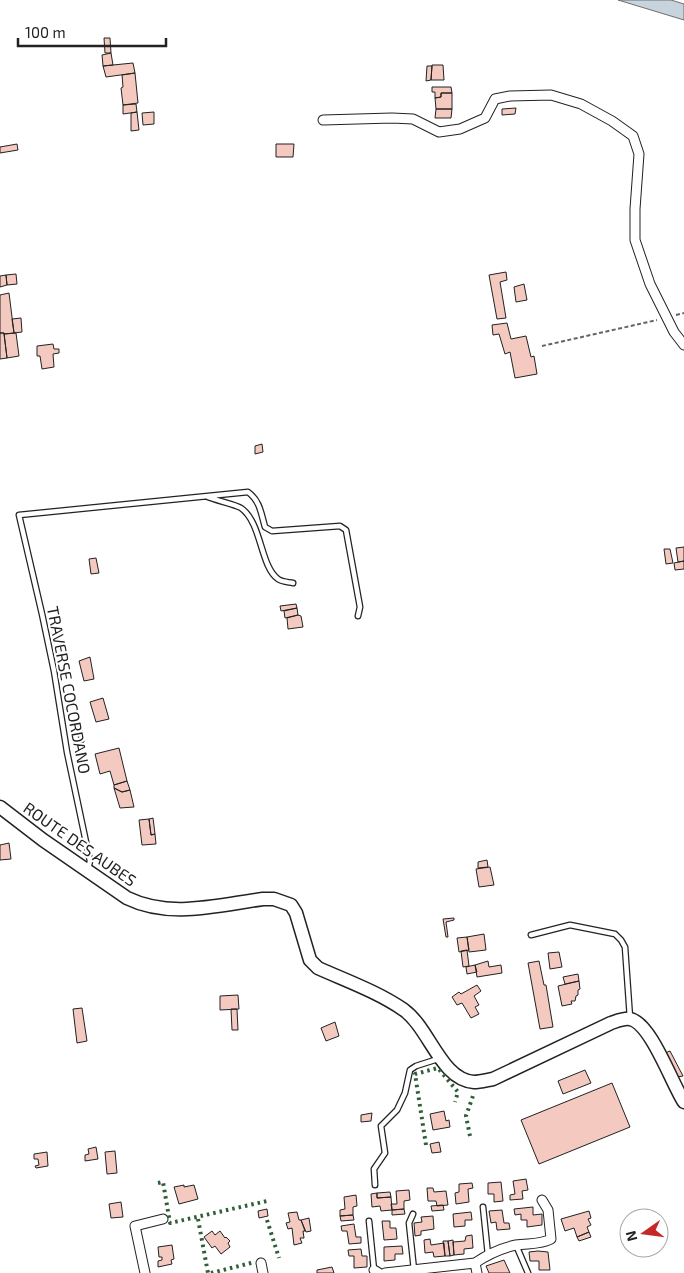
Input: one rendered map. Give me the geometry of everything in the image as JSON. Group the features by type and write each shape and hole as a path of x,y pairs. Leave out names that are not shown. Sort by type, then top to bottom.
{"street":[{"path":"323,120 413,119 439,132 460,130 486,118 495,99 510,96 551,95 581,104 612,121 633,136 639,154 635,240 650,284 674,332 684,345"},
{"name":"ROUTE DES AUBES","path":"0,807 127,898 152,908 184,910 268,899 280,900 291,905 296,913 310,960 318,968 387,1000 404,1010 424,1030 448,1069 461,1078 474,1082 493,1079 611,1023 630,1019"},
{"path":"630,1019 638,1022 649,1036 684,1102"},
{"path":"385,1273 414,1270 428,1271 475,1263 488,1255 516,1245 544,1242 551,1238 548,1210 542,1200"},
{"path":"145,1273 135,1226 163,1219"},
{"path":"261,1263 263,1273"},
{"path":"475,1263 477,1273"}],"lane":[{"path":"206,497 248,492 255,497 259,504 265,527 272,532 340,526 346,530 360,607 358,616"},
{"name":"TRAVERSE COCORDANO","path":"87,870 90,861 67,752 54,671 18,514 206,497"},
{"path":"206,497 221,503 240,507 250,517 271,572 279,580 292,583"},
{"path":"531,935 570,926 615,934 621,940 624,947 630,1019"},
{"path":"375,1185 374,1169 385,1153 381,1126 397,1110 405,1094 410,1070 440,1058"},
{"path":"483,1207 488,1255"},
{"path":"414,1214 410,1222 414,1270"},
{"path":"369,1221 377,1271"},
{"path":"516,1245 528,1273"}],"path":[{"path":"542,346 667,318"}],"shaded area":[{"path":"618,0 671,0 684,4 684,20"}],"building":[{"path":"104,38 110,38 111,53 105,53"},
{"path":"111,53 113,65 103,66 102,55"},
{"path":"133,63 135,73 106,77 103,66"},
{"path":"432,65 443,65 444,80 431,80"},
{"path":"427,66 432,66 431,80 426,81"},
{"path":"135,73 138,103 123,105 122,75"},
{"path":"432,87 451,87 452,93 441,93 441,97 435,98 435,92 432,92"},
{"path":"441,93 452,93 452,109 436,109 435,98 441,97"},
{"path":"136,104 137,112 123,114 123,105"},
{"path":"516,108 515,114 502,115 502,109"},
{"path":"436,109 452,109 451,118 435,118"},
{"path":"137,112 139,130 131,131 131,113"},
{"path":"154,112 154,124 143,125 142,113"},
{"path":"17,144 18,150 0,153 0,147"},
{"path":"276,144 294,144 293,157 276,157"},
{"path":"506,272 507,280 500,282 506,318 497,319 489,275"},
{"path":"16,274 17,284 7,285 6,275"},
{"path":"6,275 7,285 0,287 0,276"},
{"path":"524,284 527,300 516,302 514,287"},
{"path":"9,293 14,333 4,334 0,333 0,295"},
{"path":"21,318 22,332 14,333 12,319"},
{"path":"507,323 511,339 526,336 531,357 534,356 537,374 515,378 510,352 505,354 499,334 493,335 492,325"},
{"path":"0,333 4,333 7,358 0,359"},
{"path":"16,333 19,356 7,358 4,334"},
{"path":"53,344 54,349 59,349 59,353 53,354 54,367 42,369 40,356 37,356 37,346"},
{"path":"262,444 263,452 255,454 255,446"},
{"path":"684,547 684,561 678,562 676,548"},
{"path":"664,549 670,549 673,563 666,564"},
{"path":"96,558 99,573 91,574 89,559"},
{"path":"684,561 684,569 675,570 674,563"},
{"path":"296,604 297,608 281,611 280,606"},
{"path":"297,608 298,615 285,618 284,611"},
{"path":"301,616 303,627 288,629 287,618"},
{"path":"90,657 94,679 84,681 79,661"},
{"path":"103,698 109,719 96,722 90,702"},
{"path":"81,724 84,742 79,743 77,725"},
{"path":"119,748 127,781 114,785 110,771 100,774 95,754"},
{"path":"127,781 130,790 122,792 114,788 114,785"},
{"path":"114,788 122,792 130,790 134,807 120,808"},
{"path":"153,818 155,834 151,835 149,819"},
{"path":"149,819 151,835 155,834 156,844 142,845 139,820"},
{"path":"9,843 11,859 0,860 0,845"},
{"path":"487,860 488,867 478,868 478,862"},
{"path":"490,867 494,885 479,887 476,869"},
{"path":"454,918 454,920 446,922 448,937 446,937 443,919"},
{"path":"484,934 486,950 469,952 467,937"},
{"path":"467,937 469,950 459,952 457,938"},
{"path":"467,950 469,966 463,967 461,951"},
{"path":"559,952 562,967 550,969 548,953"},
{"path":"488,961 489,967 501,965 502,973 477,977 475,965"},
{"path":"539,961 544,985 546,985 553,1027 540,1029 528,963"},
{"path":"475,965 477,972 467,974 466,967"},
{"path":"578,974 579,981 565,984 563,977"},
{"path":"579,981 580,989 575,1001 571,1001 572,1004 562,1006 558,986"},
{"path":"477,985 481,991 474,996 479,1005 475,1007 479,1014 471,1018 462,1003 457,1005 452,997"},
{"path":"238,995 239,1009 220,1010 220,996"},
{"path":"82,1008 87,1041 77,1043 73,1009"},
{"path":"231,1009 237,1009 238,1030 232,1030"},
{"path":"335,1022 339,1036 326,1041 321,1028"},
{"path":"670,1051 683,1076 677,1077 665,1053"},
{"path":"585,1070 591,1083 563,1094 558,1081"},
{"path":"612,1083 630,1127 539,1164 521,1120"},
{"path":"444,1111 446,1121 449,1120 450,1127 433,1130 430,1114"},
{"path":"372,1113 371,1121 361,1122 361,1115"},
{"path":"439,1142 441,1152 432,1153 430,1144"},
{"path":"96,1147 98,1159 85,1161 85,1155 89,1154 88,1149"},
{"path":"115,1151 117,1173 107,1174 105,1152"},
{"path":"47,1152 48,1166 36,1168 35,1166 39,1165 38,1159 34,1159 34,1154"},
{"path":"526,1179 528,1190 522,1191 523,1199 510,1200 510,1195 515,1194 513,1181"},
{"path":"501,1182 503,1201 494,1202 494,1194 488,1194 488,1183"},
{"path":"472,1183 473,1188 468,1189 469,1202 456,1204 455,1193 459,1192 459,1184"},
{"path":"184,1185 184,1187 194,1185 198,1199 179,1204 174,1187"},
{"path":"427,1188 433,1188 434,1192 446,1191 448,1205 437,1206 436,1201 428,1201"},
{"path":"409,1190 410,1200 404,1201 404,1209 392,1210 391,1204 397,1204 396,1191"},
{"path":"390,1192 391,1197 377,1198 377,1193"},
{"path":"377,1193 377,1198 391,1197 392,1210 381,1211 380,1206 372,1207 371,1194"},
{"path":"356,1195 357,1206 353,1207 353,1215 340,1216 340,1210 345,1209 344,1197"},
{"path":"121,1202 123,1217 111,1218 109,1204"},
{"path":"443,1205 444,1210 432,1211 431,1206"},
{"path":"533,1207 533,1215 542,1214 542,1225 527,1227 527,1220 521,1220 521,1214 515,1215 514,1209"},
{"path":"267,1209 268,1216 259,1218 258,1211"},
{"path":"404,1209 405,1214 392,1215 392,1210"},
{"path":"502,1210 504,1223 509,1223 510,1229 497,1230 496,1222 491,1223 489,1211"},
{"path":"589,1211 591,1218 588,1219 591,1225 587,1227 589,1232 577,1237 574,1228 565,1231 561,1219"},
{"path":"297,1212 305,1231 303,1231 304,1238 300,1238 302,1243 294,1245 292,1228 288,1229 286,1223 290,1222 288,1213"},
{"path":"471,1212 472,1220 465,1220 465,1226 454,1227 453,1214"},
{"path":"353,1215 354,1220 341,1221 340,1216"},
{"path":"433,1216 434,1229 421,1231 421,1235 415,1236 414,1223 422,1222 421,1217"},
{"path":"309,1218 311,1231 306,1232 301,1220"},
{"path":"382,1221 390,1221 390,1228 396,1228 397,1239 384,1240"},
{"path":"354,1224 356,1237 361,1237 361,1243 349,1244 347,1231 342,1231 341,1226"},
{"path":"212,1231 215,1235 220,1231 230,1241 228,1243 230,1247 221,1254 215,1246 212,1248 204,1237"},
{"path":"589,1232 591,1237 579,1241 577,1237"},
{"path":"472,1235 473,1248 464,1249 464,1254 454,1255 453,1242 465,1241 466,1236"},
{"path":"430,1239 431,1245 444,1243 445,1256 434,1257 433,1252 425,1253 424,1240"},
{"path":"453,1240 454,1255 450,1256 448,1241"},
{"path":"443,1241 448,1241 450,1256 445,1256"},
{"path":"172,1245 174,1259 171,1260 172,1264 158,1267 158,1261 162,1260 162,1257 159,1257 158,1247"},
{"path":"402,1246 403,1254 395,1254 395,1260 384,1261 384,1247"},
{"path":"361,1249 362,1256 367,1256 367,1267 354,1268 354,1256 349,1256 348,1250"},
{"path":"529,1252 548,1252 550,1270 539,1270 539,1261 530,1261"},
{"path":"504,1260 510,1273 489,1273 486,1266"},
{"path":"332,1267 334,1273 317,1273 317,1270"}],"hedge":[{"path":"426,1145 415,1074 438,1068 458,1092 455,1102"},
{"path":"470,1136 466,1116 474,1093"},
{"path":"158,1183 163,1182 170,1223 267,1201"},
{"path":"198,1219 208,1273"},
{"path":"267,1220 279,1258"},
{"path":"211,1273 255,1262"}]}
